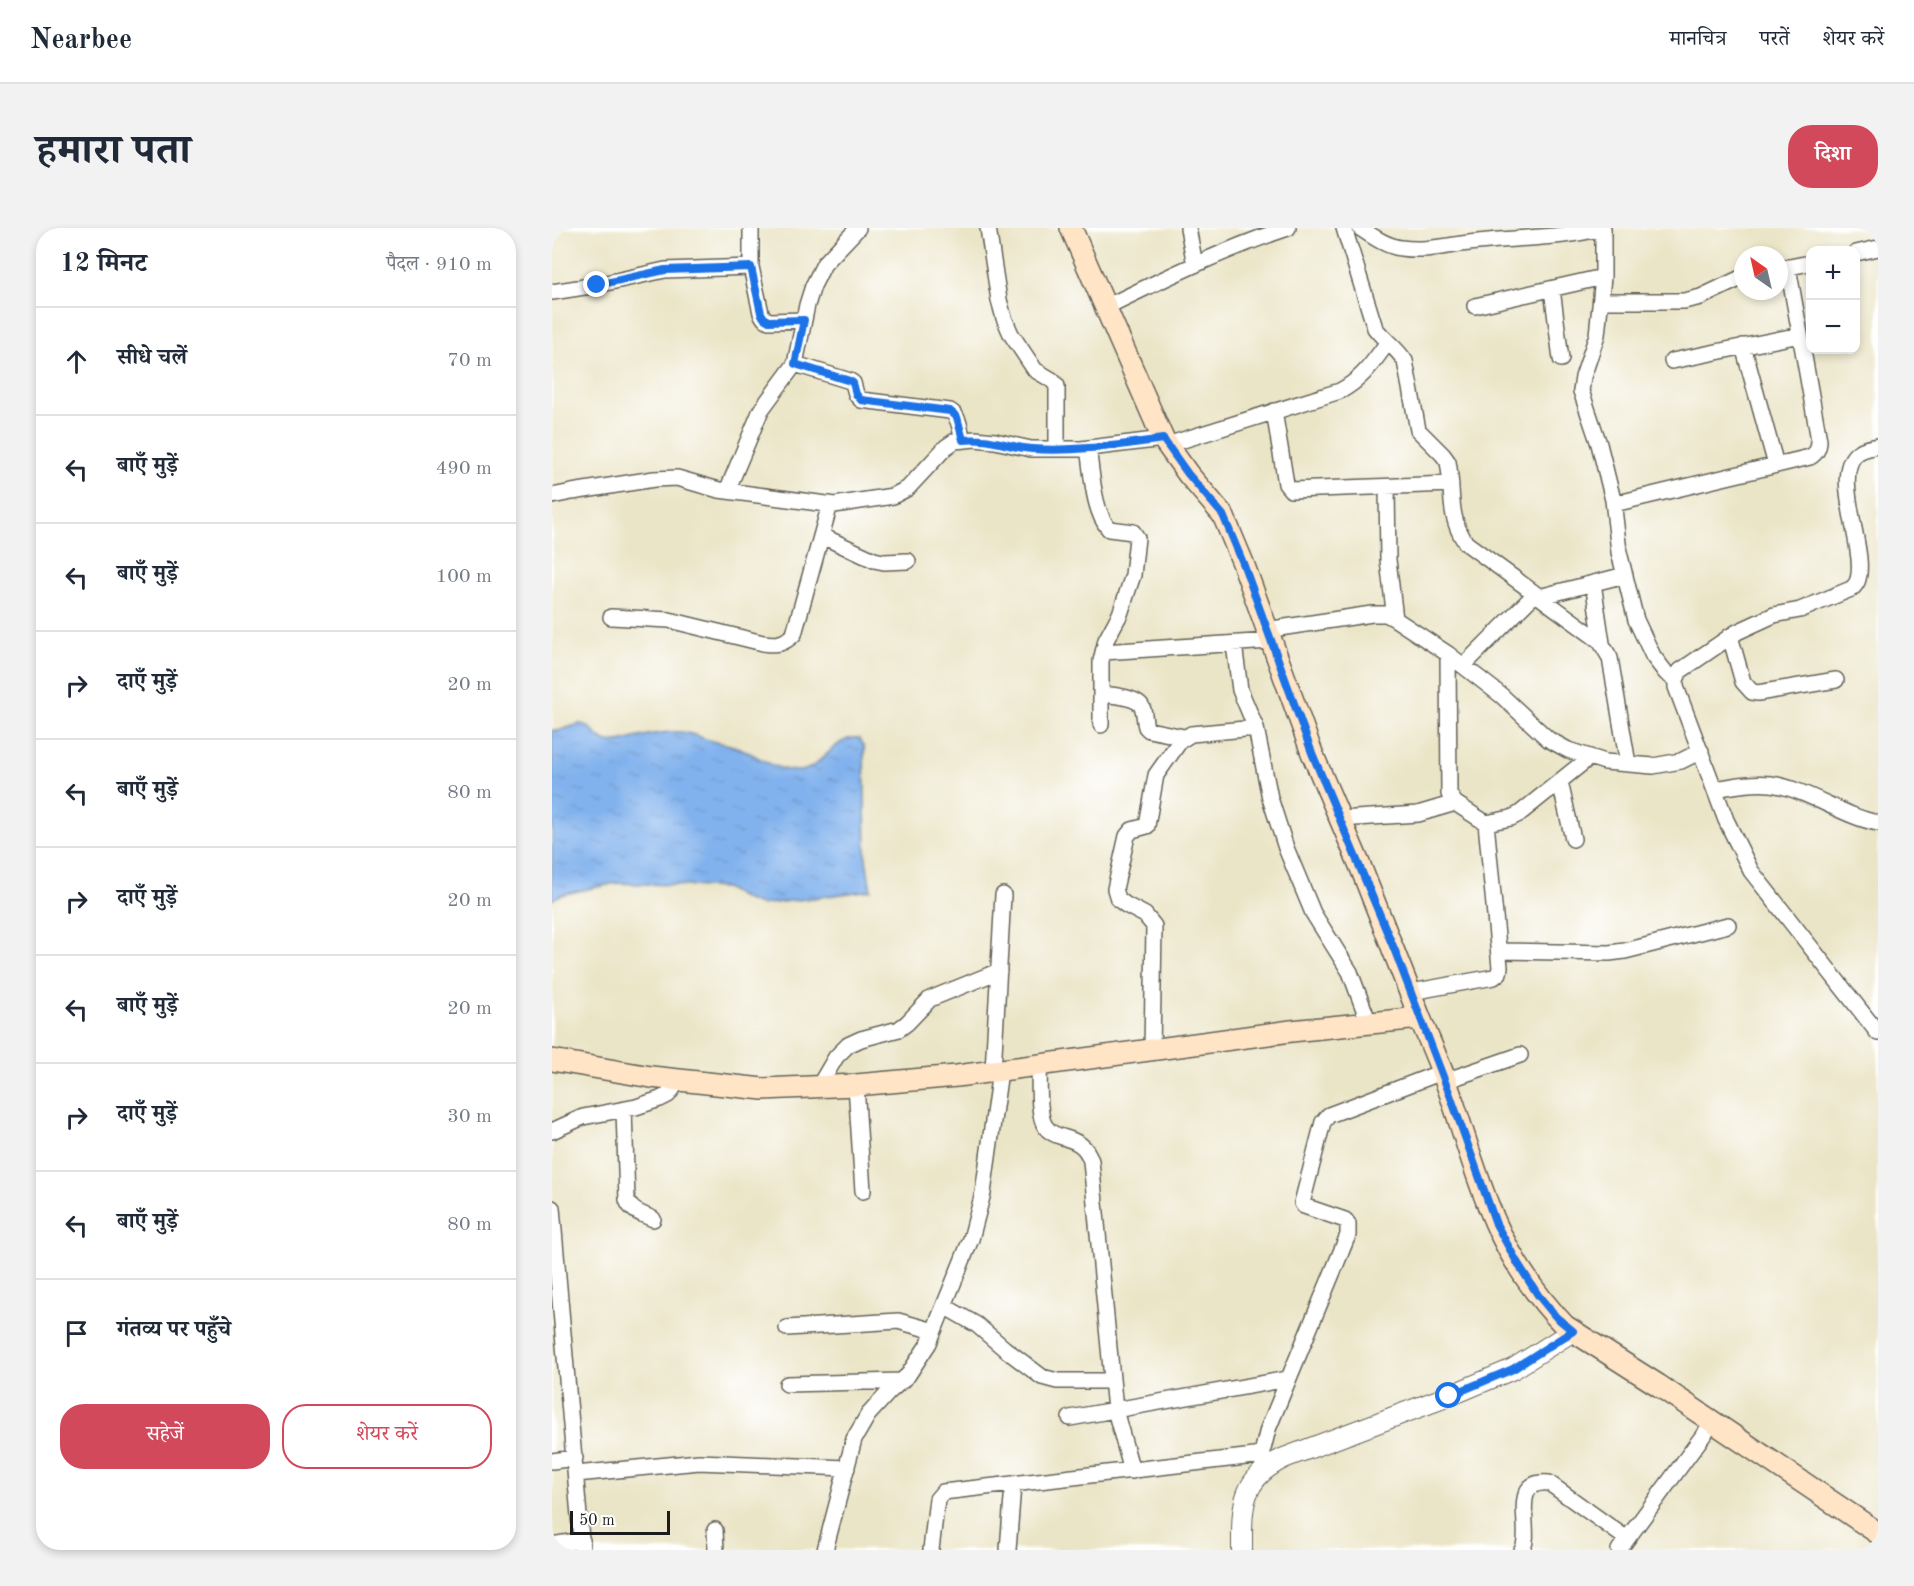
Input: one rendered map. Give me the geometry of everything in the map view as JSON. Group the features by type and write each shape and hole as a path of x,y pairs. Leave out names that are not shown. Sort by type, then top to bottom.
{"main road":[{"path":"1071,228 1165,442 1188,474 1223,515 1243,563 1312,753 1411,992 1496,1224 1517,1262 1538,1295 1556,1317 1573,1331 1878,1533"},
{"path":"552,1060 679,1080 763,1089 856,1085 997,1071 1291,1031 1420,1018"}],"street":[{"path":"751,228 751,267 761,313 769,321 804,320"},
{"path":"728,491 761,410 795,364 813,285 824,264 858,228"},
{"path":"988,228 999,300 1011,334 1035,370 1052,380 1057,386 1057,449"},
{"path":"1188,228 1195,265"},
{"path":"1344,228 1375,328 1401,353 1405,360 1418,430 1448,462 1453,517 1458,532 1466,543 1602,643"},
{"path":"1360,228 1383,242 1400,248 1438,248 1478,242 1569,235 1602,228 1604,277 1597,335 1583,376 1581,391 1599,444 1614,504 1619,552 1636,620 1653,656 1666,673 1676,680"},
{"path":"1106,307 1279,229"},
{"path":"1860,252 1878,248"},
{"path":"1788,267 1806,263"},
{"path":"552,292 665,270 751,267"},
{"path":"1475,306 1604,277"},
{"path":"1601,301 1684,301 1701,297 1734,281"},
{"path":"1614,504 1816,454 1819,440 1800,335 1788,285"},
{"path":"1552,288 1561,359"},
{"path":"1672,361 1800,335"},
{"path":"552,496 654,479 676,478 728,491 830,504 893,496 908,488 946,447 955,441 985,440 1031,449 1088,448 1165,442 1340,391 1363,376 1388,342"},
{"path":"1743,346 1776,465"},
{"path":"795,364 850,381 861,400 950,411 957,417 963,440"},
{"path":"1274,411 1288,488 1291,490 1451,484"},
{"path":"1878,446 1857,453 1851,460 1849,468 1848,495 1860,568 1857,582 1851,589 1800,610 1774,615 1730,636 1680,671 1676,680 1676,687 1726,820 1751,871 1878,1033"},
{"path":"1088,448 1099,514 1104,524 1109,529 1133,532 1137,538 1133,575 1120,614 1106,640 1101,661 1101,725"},
{"path":"1386,487 1389,560 1395,619"},
{"path":"611,617 669,620 777,645 787,641 794,634 830,504"},
{"path":"822,536 874,560 908,561"},
{"path":"1463,666 1537,595 1625,575"},
{"path":"1593,583 1602,643 1610,658 1628,764"},
{"path":"1103,652 1234,644 1372,614 1386,614 1448,654 1502,696 1548,739 1568,750 1605,762 1653,766 1681,761 1701,751"},
{"path":"1730,636 1743,682 1752,692 1758,693 1836,680"},
{"path":"1234,644 1240,690 1256,728 1270,798 1286,848 1313,913 1350,972 1369,1023"},
{"path":"1448,654 1449,794 1455,803 1486,824 1511,818 1590,757"},
{"path":"1101,694 1134,700 1140,704 1143,708 1146,727 1149,730 1184,737"},
{"path":"1152,1051 1154,926 1145,915 1118,898 1115,889 1127,836 1132,830 1143,829 1147,826 1156,775 1184,737 1191,734 1256,728"},
{"path":"1560,782 1573,839"},
{"path":"1715,789 1751,784 1772,784 1878,823"},
{"path":"1340,819 1418,814 1455,803"},
{"path":"1411,992 1494,977 1499,973 1499,951 1486,824"},
{"path":"825,1550 854,1439 868,1415 909,1375 934,1331 954,1311 983,1193 997,1071 1003,895"},
{"path":"1499,951 1609,953 1728,926"},
{"path":"819,1086 836,1057 848,1045 861,1039 899,1029 930,999 999,971"},
{"path":"1242,1550 1244,1507 1248,1489 1263,1462 1268,1429 1348,1235 1348,1224 1345,1220 1304,1206 1302,1203 1323,1122 1329,1115 1443,1076 1520,1054"},
{"path":"1039,1066 1043,1123 1051,1132 1072,1139 1087,1151 1115,1410 1132,1471"},
{"path":"552,1131 584,1117 636,1107 668,1095 679,1080"},
{"path":"856,1085 863,1191"},
{"path":"624,1110 627,1200 633,1210 654,1219"},
{"path":"552,1208 559,1359 576,1466 582,1545 552,1545"},
{"path":"954,1311 978,1325 1042,1377 1057,1381 1112,1381"},
{"path":"787,1328 898,1321 934,1331"},
{"path":"931,1550 938,1495 943,1492 1132,1471 1263,1462 1284,1458 1334,1441 1513,1369 1573,1331"},
{"path":"1070,1418 1288,1379"},
{"path":"787,1384 902,1381"},
{"path":"1522,1550 1526,1543 1524,1499 1530,1488 1543,1482 1549,1483 1623,1544 1713,1422"},
{"path":"552,1461 576,1466 699,1462 847,1468"},
{"path":"1008,1550 1012,1485"},
{"path":"715,1530 716,1550"}],"water":[{"path":"579,724 587,726 600,738 611,742 680,732 735,746 776,767 796,771 805,770 820,761 842,742 859,738 864,746 866,859 871,890 760,905 725,888 616,883 560,895 552,900 552,730 558,731"}],"route":[{"path":"597,285 665,270 751,267 764,318 769,321 804,320 795,364 850,381 861,400 950,411 957,417 963,440 995,441 1031,449 1081,449 1163,439 1188,474 1223,515 1243,563 1312,753 1411,992 1496,1224 1538,1295 1556,1317 1573,1331 1513,1369 1449,1396"}]}
